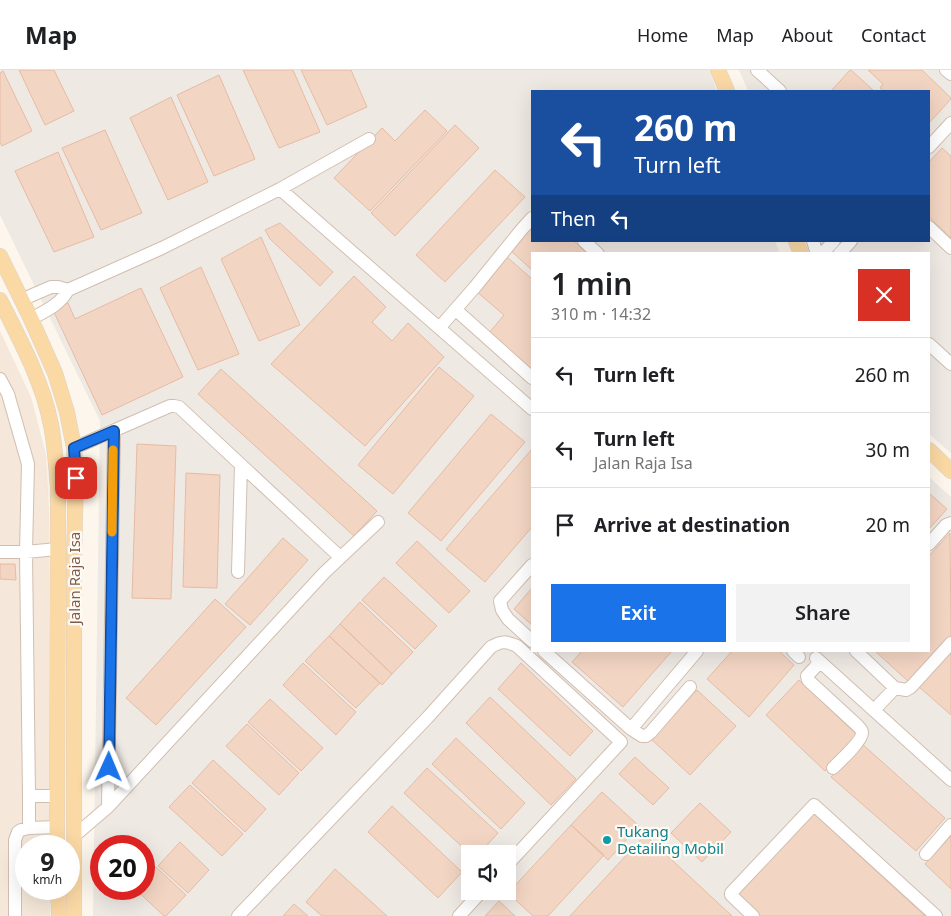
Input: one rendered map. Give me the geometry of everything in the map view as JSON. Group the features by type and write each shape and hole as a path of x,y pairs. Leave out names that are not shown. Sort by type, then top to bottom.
{"main road":[{"path":"718,70 727,90"},
{"path":"728,70 736,90"},
{"name":"Jalan Raja Isa","path":"0,256 55,373 67,412 74,448 76,478 74,554 74,835"},
{"path":"2,304 21,300"},
{"name":"Jalan Raja Isa","path":"2,304 42,393 51,425 58,487 56,835"},
{"path":"12,326 31,319"},
{"path":"930,451 951,471"},
{"path":"930,462 951,481"},
{"path":"58,900 59,916"},
{"name":"Jalan Raja Isa","path":"74,900 74,916"}],"street":[{"path":"757,70 779,90"},
{"path":"946,70 951,74"},
{"path":"930,146 951,122"},
{"path":"31,319 59,302 68,290 162,248 280,189 370,139"},
{"path":"280,189 531,408"},
{"path":"440,328 531,219"},
{"path":"930,229 951,248"},
{"path":"585,242 596,252"},
{"path":"824,252 833,242"},
{"path":"841,252 850,242"},
{"path":"21,300 51,287 68,290"},
{"path":"456,310 531,377"},
{"path":"930,345 950,364"},
{"path":"0,379 8,394 28,464 26,552 29,828"},
{"path":"74,448 170,406 176,406 340,557"},
{"path":"108,807 114,431"},
{"path":"238,572 241,465"},
{"path":"76,835 108,807 311,587 378,522"},
{"path":"930,543 950,522"},
{"path":"0,552 57,550"},
{"path":"531,566 500,601 502,610 508,619 531,640"},
{"path":"238,916 428,717 491,647 504,641 517,646 621,742 516,855"},
{"path":"857,652 895,688 906,690 911,687 951,643"},
{"path":"545,652 631,729 642,736 648,734 690,687"},
{"path":"631,729 696,652"},
{"path":"833,768 859,741 862,734 861,729 808,680 807,676 818,660 951,780"},
{"path":"874,710 895,688"},
{"path":"29,796 56,796"},
{"path":"753,916 731,893 814,805 936,916"},
{"path":"926,854 951,825"},
{"path":"15,916 14,840 20,830 56,827"},
{"path":"459,916 474,900"}],"shaded area":[{"path":"0,70 709,70 717,90 531,90 531,242 775,242 779,252 531,252 531,652 930,652 930,478 951,497 951,916 93,916 93,900 155,900 155,835 94,835 100,421 0,215"},
{"path":"739,70 951,70 951,453 930,435 930,252 810,252 806,242 930,242 930,90 748,90"},
{"path":"0,331 31,397 46,454 49,509 50,835 15,835 15,900 50,900 50,916 0,916"}],"building":[{"path":"19,70 54,70 74,111 45,125"},
{"path":"243,70 293,70 320,132 279,148"},
{"path":"301,70 351,70 367,107 327,125"},
{"path":"851,70 873,90 832,90"},
{"path":"868,70 922,70 951,99 930,122 930,90 883,90 880,88 883,84"},
{"path":"3,71 32,131 2,146 0,143 0,73"},
{"path":"219,75 255,159 214,176 177,95"},
{"path":"171,97 208,182 168,200 130,118"},
{"path":"425,110 447,131 370,211 334,178 382,128 395,141"},
{"path":"455,125 479,148 395,236 371,213"},
{"path":"105,130 142,213 101,230 62,148"},
{"path":"942,148 951,156 951,238 930,218 930,161"},
{"path":"58,152 94,237 54,252 15,171"},
{"path":"495,170 525,197 445,282 416,255"},
{"path":"280,223 333,272 320,286 270,239 265,230"},
{"path":"531,226 531,242 575,242 586,252 531,252 531,269 510,250"},
{"path":"261,237 300,325 259,341 221,259"},
{"path":"507,257 531,278 531,370 489,333 504,315 477,292"},
{"path":"201,267 239,354 198,370 160,288"},
{"path":"354,276 386,307 372,322 392,341 408,323 444,357 365,446 271,364"},
{"path":"141,288 183,377 102,415 53,310 68,303 75,319"},
{"path":"439,367 474,396 393,494 358,465"},
{"path":"221,369 377,511 354,536 198,394"},
{"path":"491,414 525,442 441,541 408,513"},
{"path":"137,444 176,446 171,599 132,598"},
{"path":"531,450 531,528 485,582 446,549"},
{"path":"186,473 220,475 217,588 183,587"},
{"path":"930,494 947,509 930,528"},
{"path":"950,533 951,638 910,683 876,652 930,652 930,555"},
{"path":"283,538 308,560 250,625 225,604"},
{"path":"417,541 470,591 449,613 396,563"},
{"path":"0,564 15,564 16,580 0,579"},
{"path":"384,577 437,626 415,649 362,600"},
{"path":"531,589 531,624 514,609"},
{"path":"215,599 246,627 156,725 126,698"},
{"path":"360,602 413,652 392,674 340,624"},
{"path":"340,624 392,674 382,685 329,636"},
{"path":"329,636 380,683 356,708 305,661"},
{"path":"951,648 951,715 918,686"},
{"path":"581,652 671,652 623,707 572,662"},
{"path":"731,652 780,652 794,665 749,717 707,679"},
{"path":"303,663 356,712 336,735 283,685"},
{"path":"521,663 593,731 570,756 498,689"},
{"path":"799,680 858,736 825,771 766,715"},
{"path":"697,690 736,726 690,775 651,739"},
{"path":"490,697 576,779 551,805 466,723"},
{"path":"270,699 323,748 301,771 248,722"},
{"path":"247,724 299,773 279,795 226,746"},
{"path":"456,738 525,803 501,829 432,764"},
{"path":"861,743 945,818 916,851 831,777"},
{"path":"635,757 669,788 653,805 619,774"},
{"path":"213,760 266,809 245,832 192,783"},
{"path":"427,768 498,833 487,845 461,846 404,793"},
{"path":"190,785 243,834 222,856 169,807"},
{"name":"Tukang Detailing Mobil","path":"602,792 639,826 608,860 571,825"},
{"path":"700,803 731,832 702,862 671,833"},
{"path":"392,806 461,873 438,898 368,832"},
{"path":"810,810 925,916 759,916 734,893"},
{"path":"571,825 604,855 548,916 533,916 516,900 516,884"},
{"path":"645,835 732,916 570,916"},
{"path":"951,836 951,889 925,864"},
{"path":"180,842 209,870 188,893 158,866"},
{"path":"155,866 186,895 164,916 147,900 155,900"},
{"path":"335,869 387,916 322,916 306,902"},
{"path":"499,901 515,916 485,916"},
{"path":"294,904 308,916 283,916"}],"slow traffic":[{"path":"112,532 113,450"}],"place":[{"name":"Tukang Detailing Mobil","path":"607,840"}],"route":[{"path":"76,478 74,448 114,431 109,767"}]}
